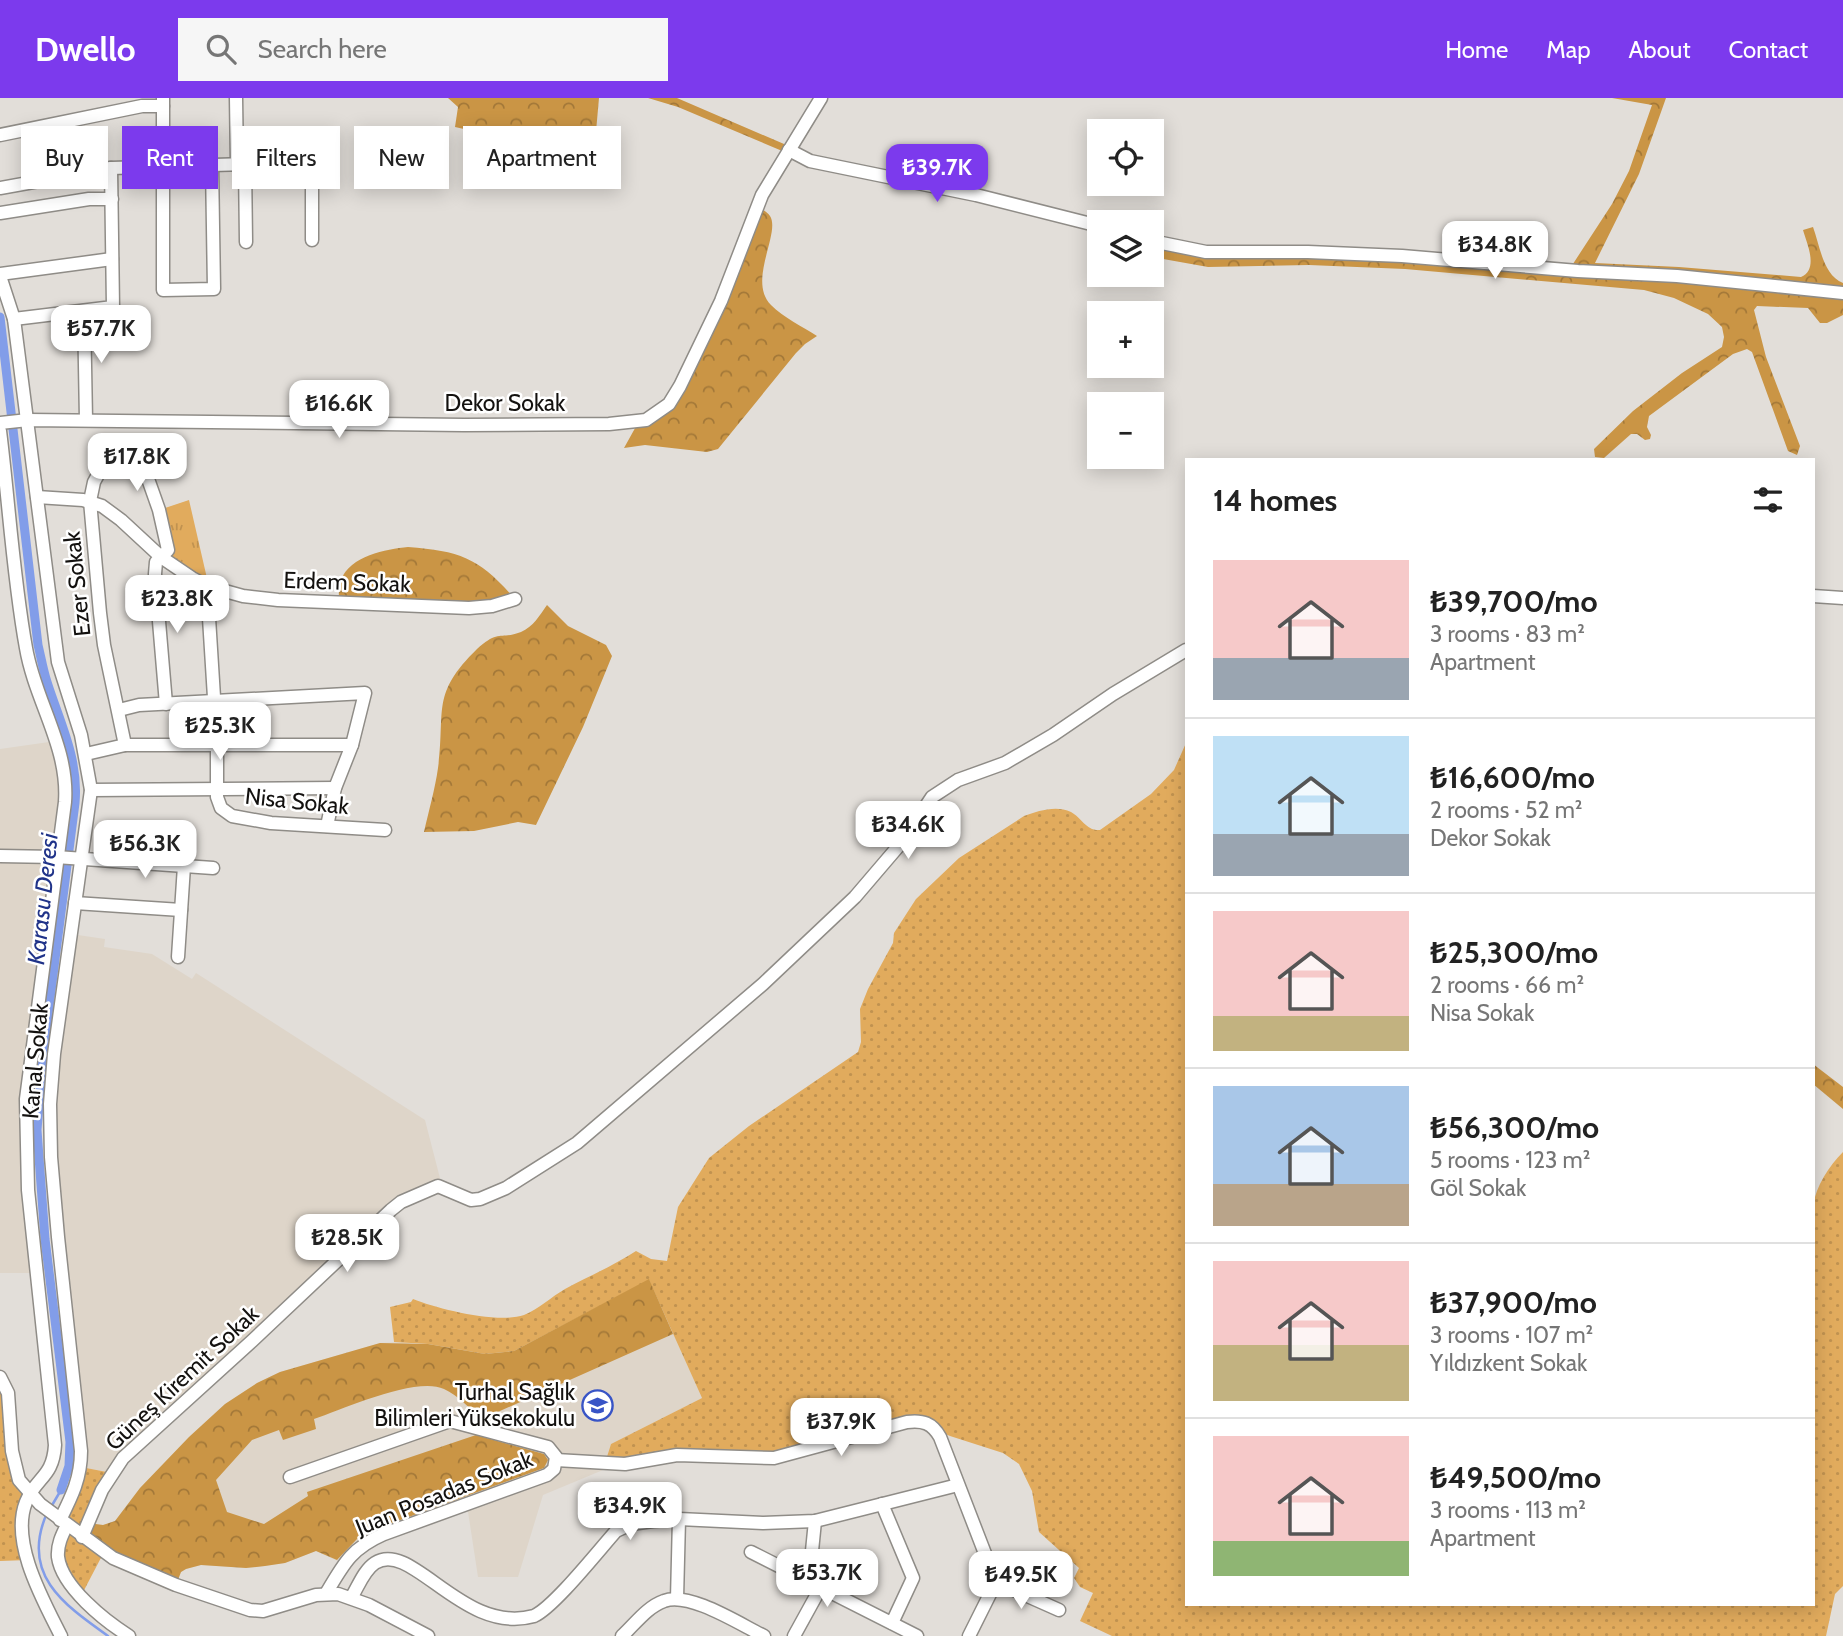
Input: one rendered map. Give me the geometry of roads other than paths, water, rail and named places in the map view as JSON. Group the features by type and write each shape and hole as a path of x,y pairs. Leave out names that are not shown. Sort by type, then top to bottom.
{"street":[{"path":"236,98 238,126"},
{"path":"821,98 789,150 810,161 989,198 1087,223"},
{"path":"0,135 163,102 163,126"},
{"name":"Dekor Sokak","path":"0,423 86,420 477,425 609,424 646,420 669,404 680,386 721,301 762,195 789,150"},
{"path":"14,319 113,307 111,168"},
{"path":"0,188 122,168"},
{"path":"164,189 163,289 214,289 212,189"},
{"path":"243,189 246,242"},
{"path":"312,189 312,240"},
{"path":"0,213 89,199 112,199"},
{"path":"1164,243 1206,252 1233,254 1286,251 1406,257 1677,276 1843,293"},
{"path":"0,275 112,259"},
{"name":"Kanal Sokak","path":"0,275 14,319 58,662 86,754 91,790 54,1054 50,1104 56,1211 81,1451 77,1485 60,1520 58,1549 62,1569 89,1605 129,1636"},
{"path":"84,310 86,420"},
{"path":"0,431 26,648 33,683 56,741 65,777 65,802 30,1058 25,1144 31,1227 55,1445 51,1469 35,1499 25,1504 22,1527 36,1584 61,1636"},
{"path":"90,501 97,475 105,467 132,466 143,472 150,481 167,550 156,562 155,574 166,704"},
{"name":"Erdem Sokak","path":"37,497 90,501 110,510 161,557 207,586 243,596 278,600 484,608 516,599"},
{"name":"Ezer Sokak","path":"90,501 104,645 125,745"},
{"name":"Nisa Sokak","path":"207,586 217,745 216,789 221,808 232,816 271,823 385,830"},
{"path":"1815,596 1843,598"},
{"name":"Güneş Kiremit Sokak","path":"82,1537 102,1490 124,1458 262,1333 391,1210 401,1202 435,1186 442,1186 475,1200 506,1188 577,1143 763,984 855,897 902,842 932,797 958,780 1005,763 1185,651"},
{"path":"119,710 166,704 365,693 352,745 335,788 327,826"},
{"path":"86,754 125,745 352,745"},
{"path":"91,790 335,788"},
{"path":"0,856 56,857 213,868"},
{"path":"178,957 184,866"},
{"path":"75,903 181,910"},
{"path":"0,1377 8,1393 15,1468 19,1480 35,1499 60,1520 113,1558 137,1570 250,1610 277,1608 327,1592 351,1598 428,1636"},
{"name":"Juan Posadas Sokak","path":"290,1477 450,1420 548,1447 554,1453 554,1469 547,1475 383,1534 361,1546 348,1558 327,1592"},
{"path":"556,1460 625,1464 677,1455 775,1458 906,1422 924,1421 936,1430 996,1582 1059,1610"},
{"path":"351,1598 374,1563 394,1559 406,1563 450,1600 474,1613 505,1621 525,1618 550,1604 616,1531 623,1527 679,1519 763,1523 815,1521 958,1485"},
{"path":"881,1504 913,1578 892,1623"},
{"path":"677,1599 679,1519"},
{"path":"794,1636 815,1584 815,1521"},
{"path":"751,1552 917,1636"},
{"path":"969,1636 996,1582"},
{"path":"622,1636 656,1605 669,1599 708,1608 764,1636"}],"waterway":[{"name":"Karasu Deresi","path":"0,317 38,645 71,756 75,787 43,1053 37,1130 45,1239 70,1442 69,1466 61,1490"},
{"path":"51,1507 61,1490"},
{"path":"47,1513 40,1534 39,1553 50,1585 76,1612 108,1636"}],"place":[{"name":"Turhal Sağlık Bilimleri Yüksekokulu","path":"598,1405"}]}
